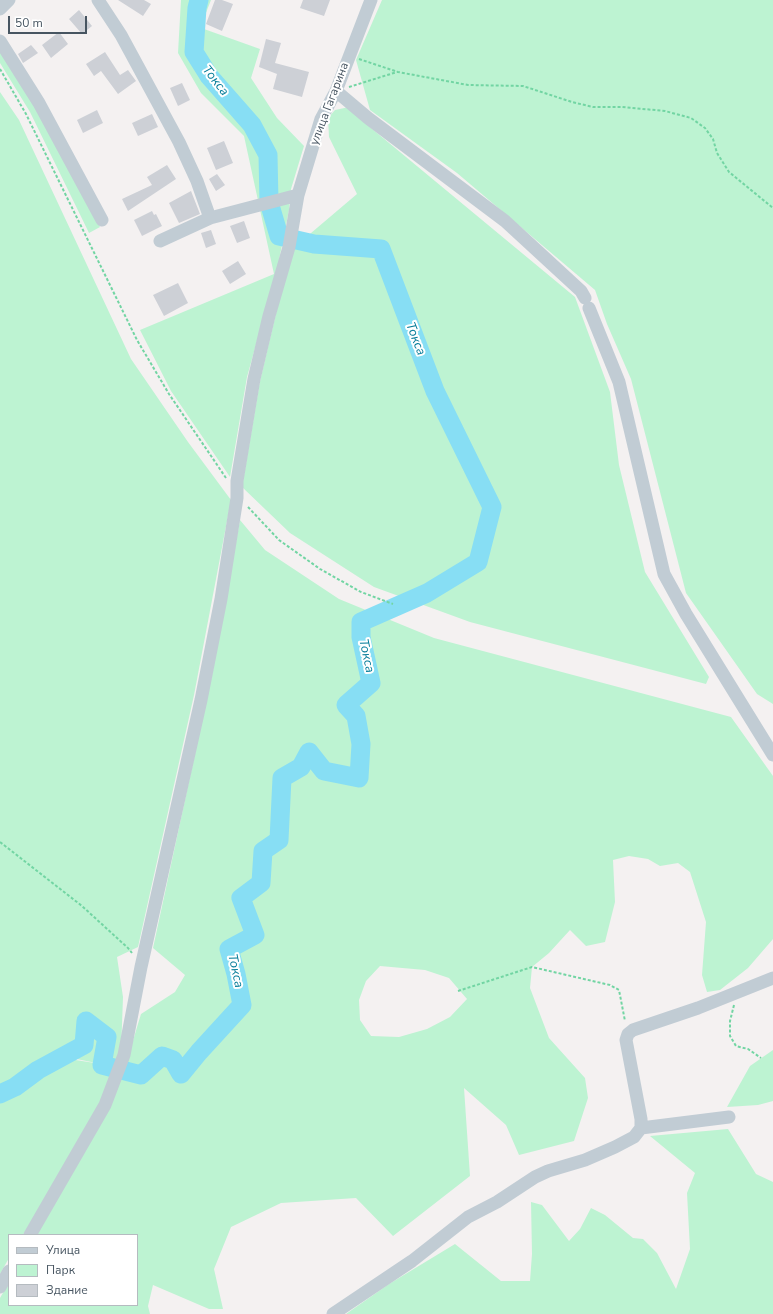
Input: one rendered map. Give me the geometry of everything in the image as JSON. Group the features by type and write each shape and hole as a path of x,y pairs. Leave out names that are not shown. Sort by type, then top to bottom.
{"street":[{"path":"0,9 9,0"},
{"path":"98,0 121,35 179,142 197,181 210,218"},
{"name":"улица Гагарина","path":"31,1234 105,1105 124,1055 141,967 201,700 237,498 236,492 254,379 269,316 290,247 298,195 321,119 336,91 371,0"},
{"path":"0,41 39,103 102,220"},
{"path":"336,91 368,118 505,221 582,291 619,382 664,574 686,614 773,754"},
{"path":"160,241 210,218 298,195"},
{"path":"333,1314 412,1261 468,1217 497,1202 535,1177 548,1171 615,1148 634,1137 641,1128 639,1107 626,1040 628,1034 633,1030 738,993 773,978"},
{"path":"641,1128 729,1117"},
{"path":"0,1287 8,1273"}],"path":[{"path":"349,56 398,72 468,85 523,86 572,102 593,107 622,107 665,111 691,118 705,128 713,139 717,153 729,172 773,208"},
{"path":"0,69 26,114 137,340 169,394 236,492 255,517 279,540 320,569 361,592 393,604"},
{"path":"336,91 398,72"},
{"path":"0,842 25,860 104,926 128,948 141,967"},
{"path":"458,991 532,967 549,972 573,975 594,982 610,985 619,990 628,1034"},
{"path":"738,993 730,1021 730,1036 736,1046 748,1049 761,1058"}],"green space":[{"path":"181,0 211,0 202,23 204,29 260,49 251,78 277,118 304,146 291,189 289,210 278,265 247,377 230,477 171,391 140,330 274,274 244,136 201,93 178,53"},
{"path":"382,0 773,0 773,704 757,694 686,593 631,379 607,324 595,290 457,173 370,110 356,60"},
{"path":"0,48 30,96 100,227 89,233 30,112 0,63"},
{"path":"0,92 19,120 131,359 188,442 231,500 194,695 138,947 117,957 123,997 121,1052 102,1103 24,1234 8,1234 8,1260 0,1274 0,1096 63,1058 101,1064 62,1056 14,1086 0,1092"},
{"path":"349,107 371,128 575,297 610,392 619,465 645,572 709,677 706,684 470,622 374,587 290,533 242,487 260,381 291,250 357,194 329,137 328,118 335,110"},
{"path":"240,520 265,550 339,599 434,638 731,717 773,776 773,939 748,968 720,990 707,992 702,975 706,922 690,872 678,863 660,866 648,859 629,856 613,860 615,902 605,942 586,946 570,930 549,953 532,967 530,988 549,1038 585,1078 588,1098 574,1141 519,1155 506,1125 464,1088 470,1176 393,1236 356,1198 281,1203 231,1227 214,1269 223,1309 209,1309 153,1285 148,1306 150,1314 0,1314 0,1298 8,1284 8,1306 138,1306 138,1234 37,1234 128,1057 141,1014 175,992 185,975 153,948 213,670","holes":["380,966 425,970 449,978 467,999 450,1017 427,1029 399,1037 371,1036 360,1020 359,1000 366,981"]},
{"path":"773,1050 773,1101 758,1105 727,1107 750,1066"},
{"path":"728,1129 756,1174 773,1182 773,1314 346,1314 389,1284 455,1244 501,1281 530,1281 532,1254 531,1202 542,1205 569,1241 580,1229 591,1208 605,1215 633,1238 643,1239 657,1253 676,1289 690,1249 687,1193 695,1173 650,1136"}],"building":[{"path":"118,0 144,0 151,4 143,16"},
{"path":"215,0 222,0 233,4 222,31 206,24"},
{"path":"303,0 330,0 324,16 300,8"},
{"path":"79,10 92,26 82,34 69,19"},
{"path":"59,32 68,44 51,58 42,45"},
{"path":"266,39 281,43 275,63 309,72 302,97 273,89 277,74 259,67"},
{"path":"31,45 38,53 23,63 18,54"},
{"path":"105,52 120,75 128,70 136,81 118,94 101,71 94,76 86,64"},
{"path":"182,83 190,100 178,106 170,88"},
{"path":"97,110 103,123 83,133 77,120"},
{"path":"152,114 158,127 138,136 132,123"},
{"path":"224,141 233,163 216,170 207,148"},
{"path":"167,165 176,179 128,211 122,199 152,185 147,177"},
{"path":"217,174 225,185 216,191 209,179"},
{"path":"191,191 200,214 179,223 169,203"},
{"path":"152,211 154,215 156,214 162,226 142,236 134,220"},
{"path":"244,221 250,238 237,243 230,226"},
{"path":"211,230 216,244 206,248 201,233"},
{"path":"238,261 246,274 230,284 222,271"},
{"path":"178,283 188,303 164,316 153,295"}],"waterway":[{"name":"Токса","path":"0,1094 15,1087 38,1070 84,1045 86,1021 107,1037 102,1065 141,1075 162,1056 173,1060 181,1074 242,1005 229,949 255,935 241,898 261,883 263,851 279,840 282,778 301,767 309,752 324,771 359,778 361,744 356,716 346,705 371,683 361,637 361,622 427,593 478,562 492,507 435,391 381,249 314,244 279,236 269,202 268,155 252,125 209,76 194,52 197,8 199,0"}]}
